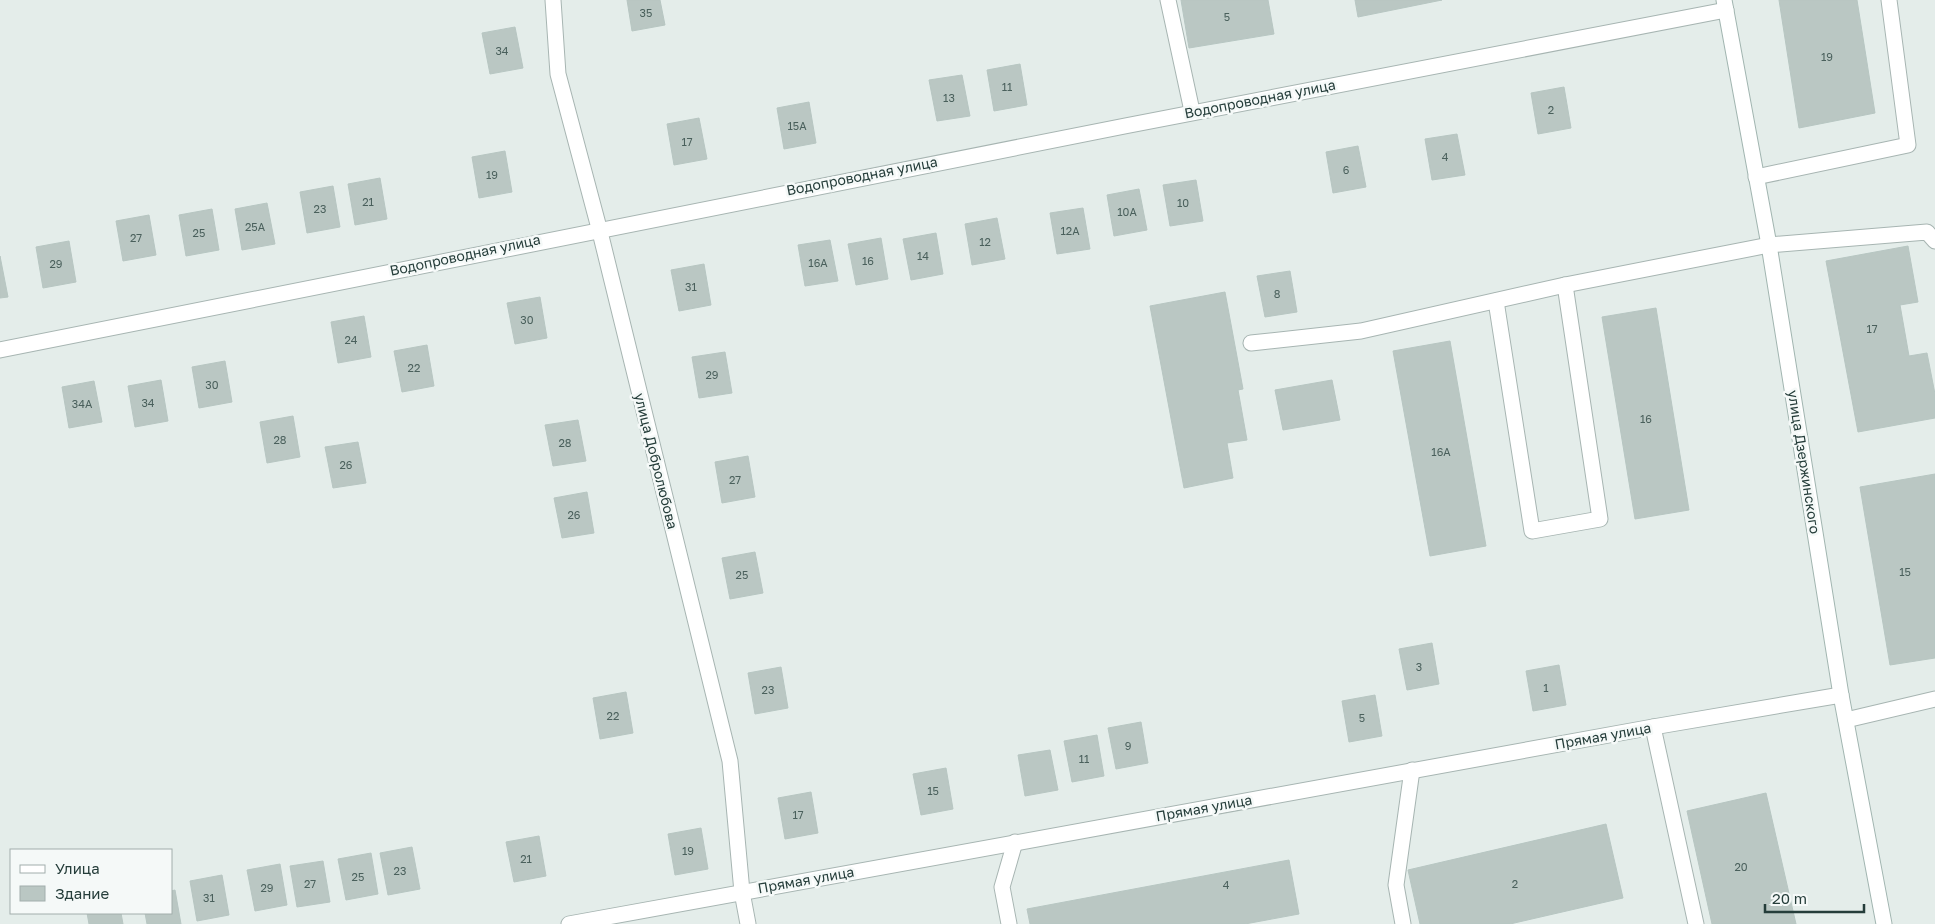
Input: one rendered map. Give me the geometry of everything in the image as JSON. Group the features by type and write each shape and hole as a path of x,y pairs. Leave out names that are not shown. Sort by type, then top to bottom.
{"street":[{"name":"улица Добролюбова","path":"553,0 558,74 730,762 742,892 748,924"},
{"path":"1168,0 1192,111"},
{"path":"1756,177 1908,145 1889,0"},
{"name":"Водопроводная улица","path":"0,350 598,228 1725,5"},
{"name":"улица Дзержинского","path":"1725,5 1769,245 1841,695 1884,924"},
{"path":"1251,343 1361,330 1769,245 1927,232 1935,241"},
{"path":"1496,301 1532,530 1600,519 1566,286"},
{"name":"Прямая улица","path":"569,924 1412,770 1841,695"},
{"path":"1846,720 1935,699"},
{"path":"1653,727 1696,924"},
{"path":"1403,924 1396,885 1412,770"},
{"path":"1009,924 1002,888 1016,842"}],"building":[{"path":"627,0 660,0 665,25 632,31"},
{"path":"1181,0 1268,0 1274,34 1189,48"},
{"path":"1355,0 1442,0 1358,17"},
{"path":"1779,0 1857,0 1875,113 1799,128"},
{"path":"515,27 523,68 490,74 482,33"},
{"path":"1020,64 1027,105 994,111 987,70"},
{"path":"962,75 970,116 937,121 929,80"},
{"path":"1564,87 1571,128 1538,134 1531,93"},
{"path":"809,102 816,143 784,149 777,108"},
{"path":"699,118 707,159 674,165 667,124"},
{"path":"1457,134 1465,175 1432,180 1425,139"},
{"path":"1358,146 1366,187 1333,193 1326,152"},
{"path":"505,151 512,192 479,198 472,157"},
{"path":"380,178 387,219 355,225 348,184"},
{"path":"1196,180 1203,221 1170,226 1163,185"},
{"path":"333,186 340,227 307,233 300,192"},
{"path":"1139,189 1147,230 1114,236 1107,195"},
{"path":"267,203 275,244 242,250 235,209"},
{"path":"1083,208 1090,249 1057,254 1050,213"},
{"path":"212,209 219,250 186,256 179,215"},
{"path":"149,215 156,255 123,261 116,221"},
{"path":"997,218 1005,259 972,265 965,224"},
{"path":"936,233 943,274 911,280 903,239"},
{"path":"881,238 888,279 856,285 848,244"},
{"path":"830,240 838,281 805,286 798,245"},
{"path":"69,241 76,282 43,288 36,247"},
{"path":"1908,246 1918,302 1900,305 1909,356 1927,353 1935,394 1935,418 1858,432 1826,261"},
{"path":"0,256 8,297 0,298"},
{"path":"704,264 711,305 679,311 671,270"},
{"path":"1290,271 1297,312 1265,317 1257,276"},
{"path":"1225,292 1243,389 1238,390 1247,440 1227,443 1233,478 1184,488 1150,306"},
{"path":"540,297 547,338 515,344 507,303"},
{"path":"1656,308 1689,510 1635,519 1602,317"},
{"path":"364,316 371,357 338,363 331,322"},
{"path":"1450,341 1486,546 1430,556 1393,351"},
{"path":"427,345 434,386 402,392 394,351"},
{"path":"725,352 732,393 699,398 692,357"},
{"path":"225,361 232,402 199,408 192,367"},
{"path":"161,380 168,421 135,427 128,386"},
{"path":"1332,380 1340,420 1283,430 1275,390"},
{"path":"94,381 102,422 69,428 62,387"},
{"path":"293,416 300,457 267,463 260,422"},
{"path":"578,420 586,461 553,466 545,425"},
{"path":"358,442 366,483 333,488 325,447"},
{"path":"748,456 755,497 722,503 715,462"},
{"path":"1935,474 1935,658 1890,665 1860,487"},
{"path":"587,492 594,533 562,538 554,498"},
{"path":"755,552 763,593 730,599 722,558"},
{"path":"1432,643 1439,684 1407,690 1399,649"},
{"path":"1559,665 1566,705 1533,711 1526,671"},
{"path":"781,667 788,708 755,714 748,673"},
{"path":"626,692 633,733 600,739 593,698"},
{"path":"1375,695 1382,736 1349,742 1342,701"},
{"path":"1141,722 1148,763 1116,769 1108,728"},
{"path":"1097,735 1104,776 1072,782 1064,741"},
{"path":"1050,750 1058,790 1025,796 1018,755"},
{"path":"946,768 953,809 921,815 913,774"},
{"path":"811,792 818,833 785,839 778,798"},
{"path":"1766,793 1796,924 1712,924 1687,811"},
{"path":"1606,824 1623,898 1510,924 1420,924 1408,870"},
{"path":"701,828 708,869 675,875 668,834"},
{"path":"539,836 546,876 514,882 506,842"},
{"path":"412,847 420,889 388,895 380,853"},
{"path":"371,853 378,894 346,900 338,859"},
{"path":"1289,860 1299,914 1245,924 1030,924 1027,909"},
{"path":"323,861 330,902 297,907 290,866"},
{"path":"280,864 287,905 255,911 247,870"},
{"path":"222,875 229,915 197,921 190,881"},
{"path":"175,890 181,924 147,924 145,914 172,914 172,891"},
{"path":"87,914 121,914 123,924 89,924"}]}
